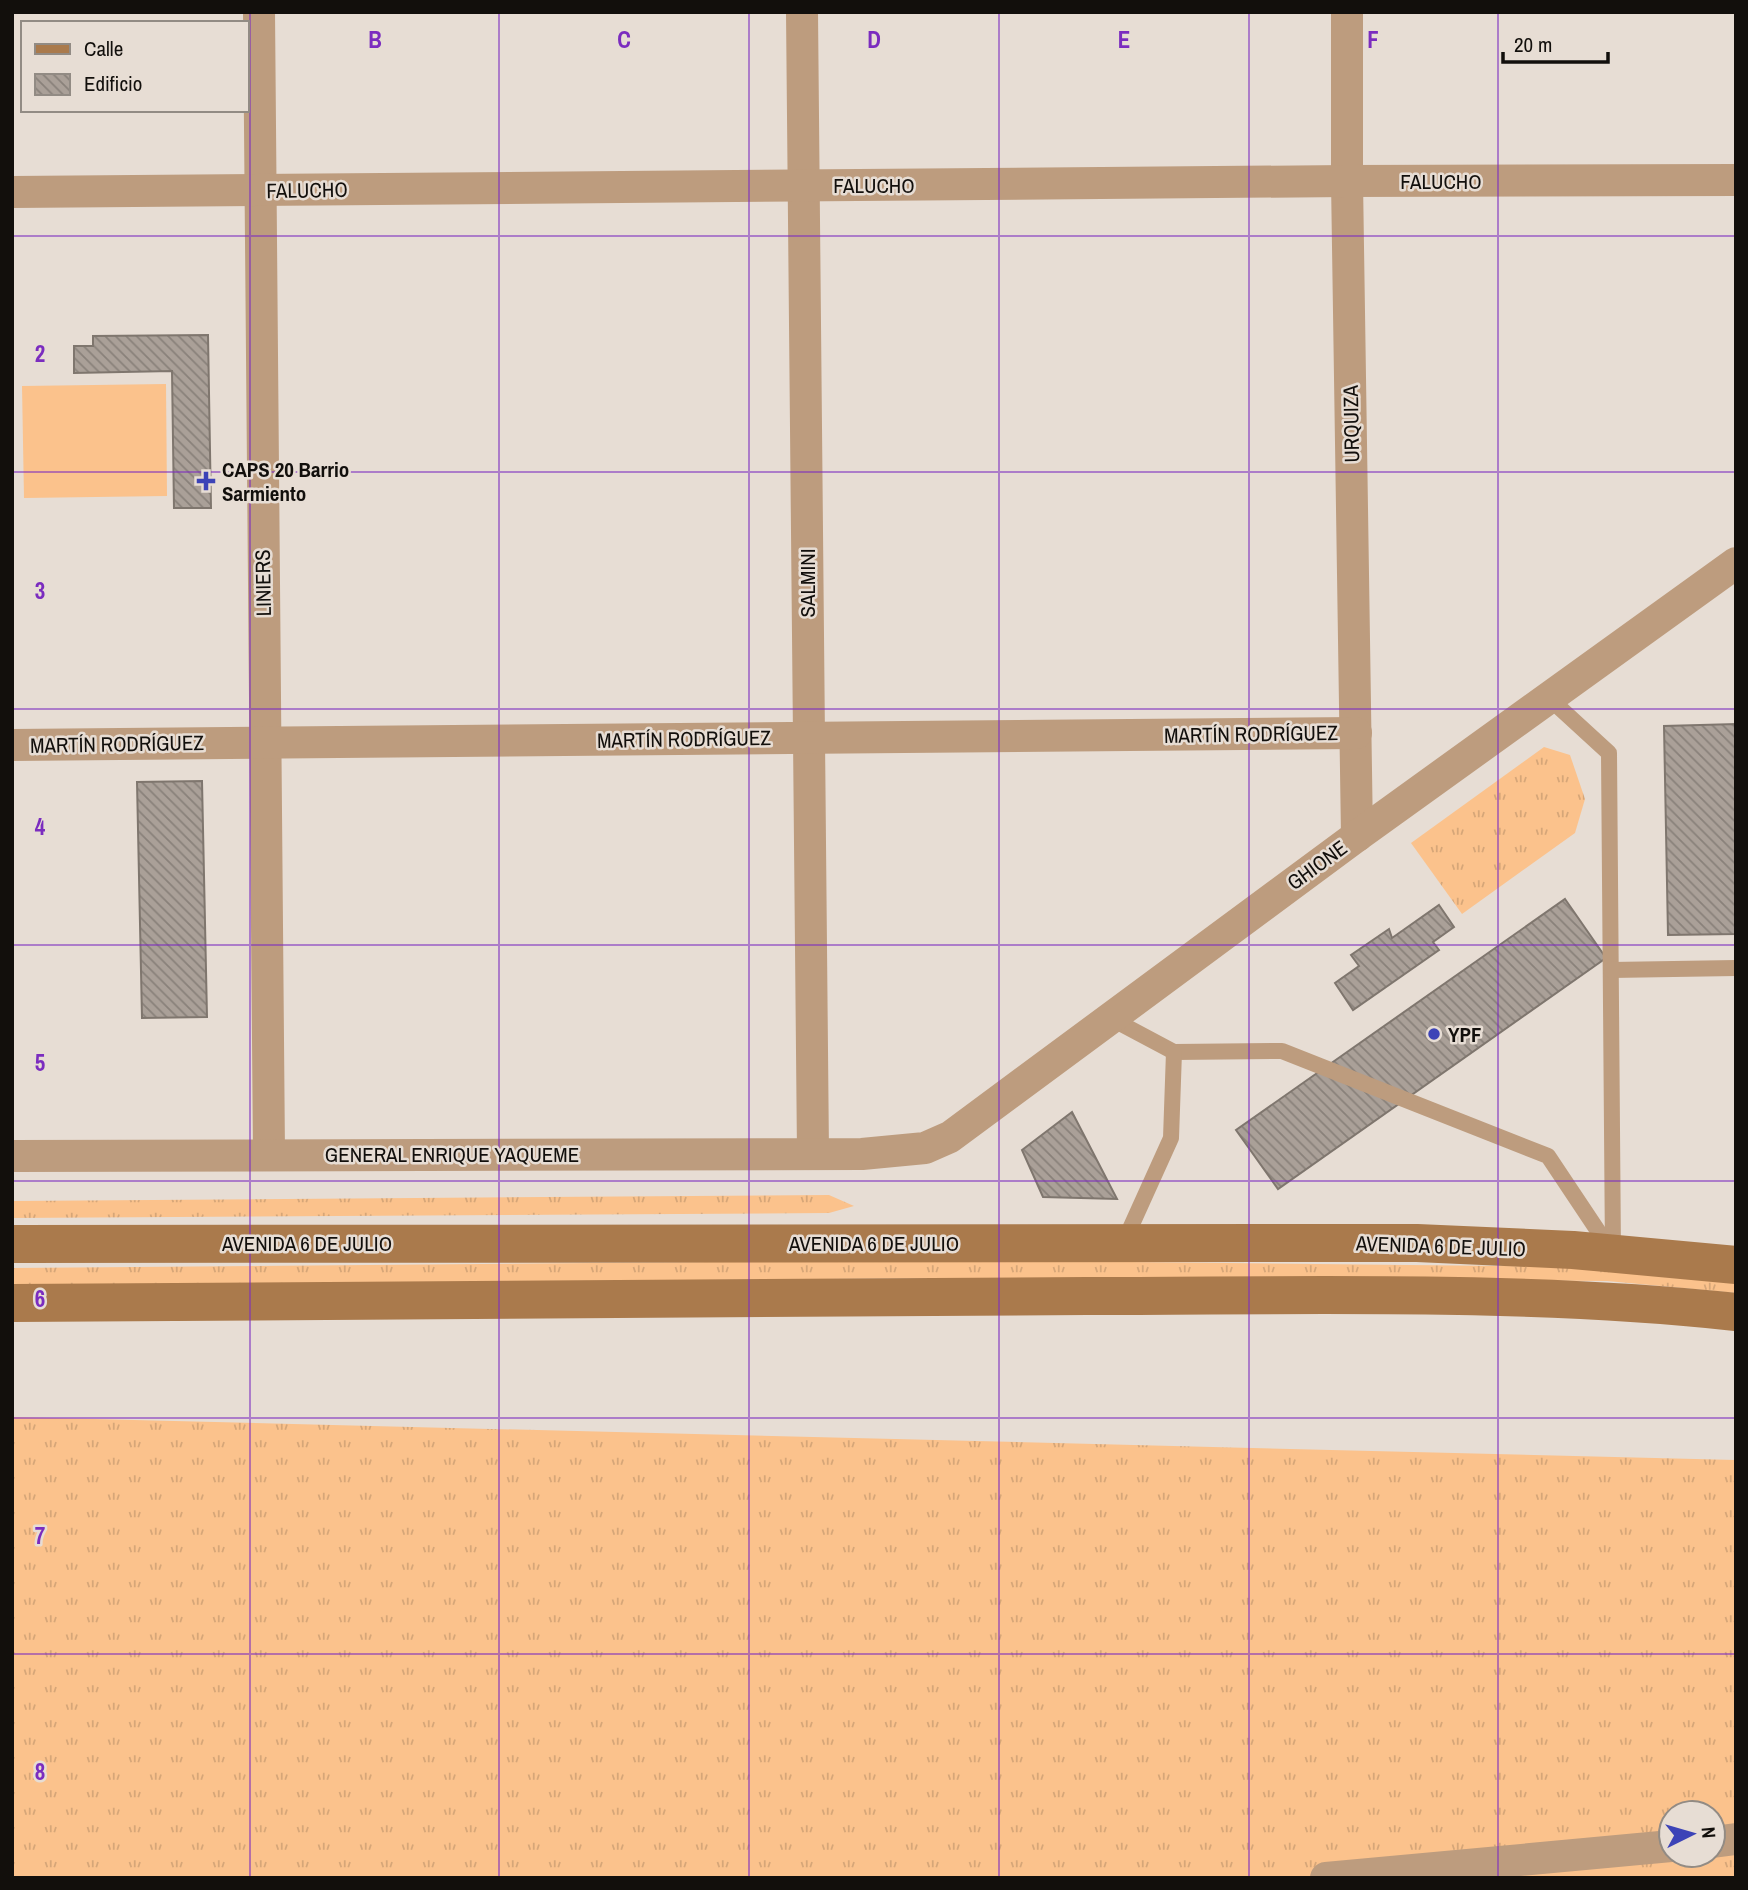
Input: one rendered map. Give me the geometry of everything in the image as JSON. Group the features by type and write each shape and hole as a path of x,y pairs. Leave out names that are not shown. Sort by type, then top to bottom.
{"main road":[{"name":"AVENIDA 6 DE JULIO","path":"12,1244 1418,1243 1613,1254 1736,1265"},
{"path":"12,1303 834,1296 1472,1297 1669,1305 1736,1312"}],"street":[{"name":"LINIERS","path":"259,12 270,1154"},
{"name":"SALMINI","path":"802,12 813,1154"},
{"name":"URQUIZA","path":"1347,12 1357,836"},
{"name":"FALUCHO","path":"12,192 1736,180"},
{"name":"GHIONE","path":"892,1152 925,1148 950,1137 1357,836 1736,563"},
{"name":"MARTÍN RODRÍGUEZ","path":"12,745 1356,733"},
{"name":"GENERAL ENRIQUE YAQUEME","path":"12,1156 892,1152"},
{"path":"1326,1878 1657,1847"}],"lane":[{"path":"1549,698 1609,753 1613,1254"},
{"path":"1611,970 1736,968"},
{"path":"1110,1018 1174,1052 1282,1051 1548,1156 1613,1254"},
{"path":"1124,1243 1171,1138 1174,1052"}],"green space":[{"path":"166,384 167,496 24,498 22,386"},
{"path":"1544,747 1570,755 1585,799 1575,833 1462,914 1411,843"},
{"path":"829,1195 854,1206 829,1213 12,1218 12,1201"},
{"path":"949,1260 1607,1267 1736,1283 1736,1293 1607,1281 948,1278 12,1286 12,1268"},
{"path":"12,1417 1736,1460 1736,1878 12,1878"}],"building":[{"path":"208,335 211,508 174,508 172,371 74,373 74,346 93,346 93,336"},
{"path":"1736,724 1736,934 1668,935 1664,726"},
{"path":"202,781 207,1017 142,1018 137,782"},
{"path":"1565,899 1606,958 1278,1189 1236,1130"},
{"path":"1439,905 1454,927 1433,942 1439,950 1353,1010 1335,983 1359,966 1351,955 1389,929 1392,938"},
{"path":"1072,1112 1117,1199 1043,1197 1022,1150"}],"place":[{"name":"CAPS 20 Barrio Sarmiento","path":"206,481"},
{"name":"YPF","path":"1434,1034"}]}
